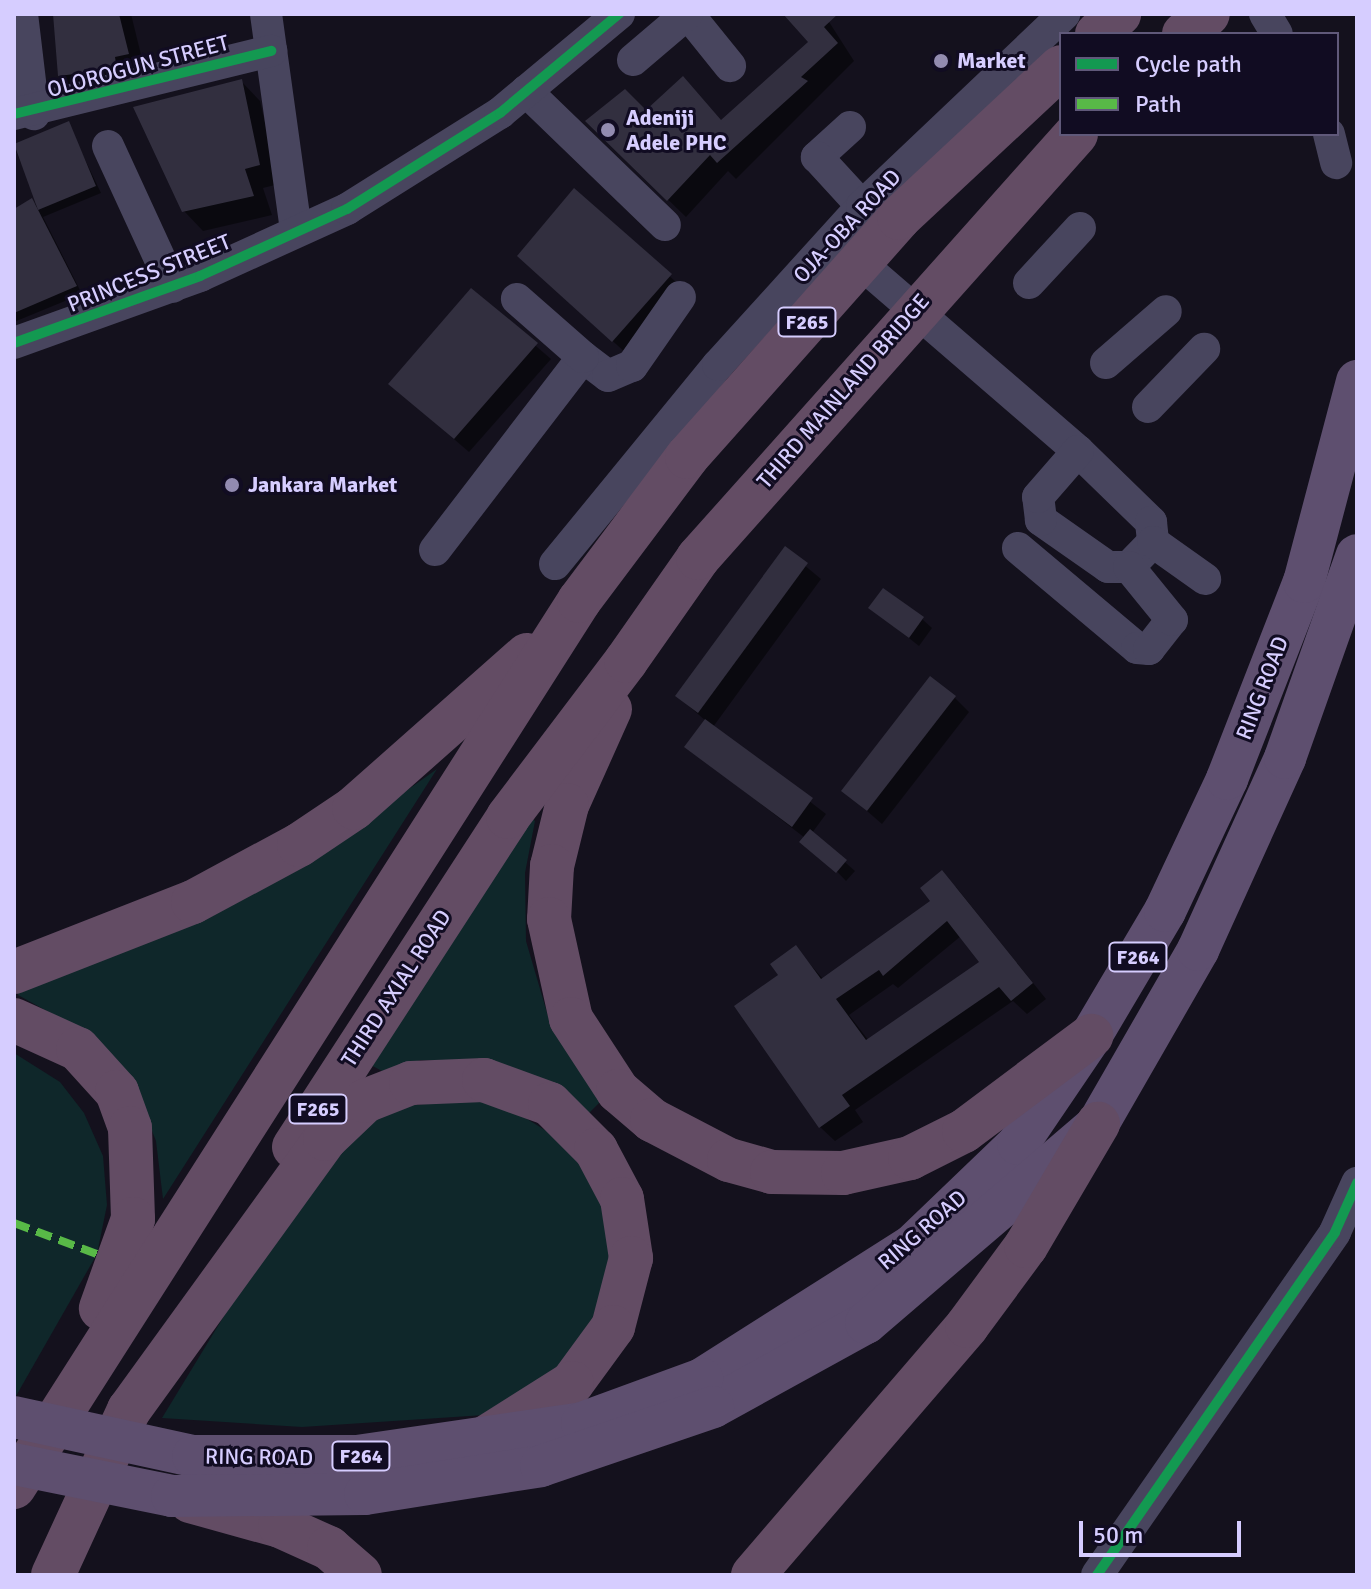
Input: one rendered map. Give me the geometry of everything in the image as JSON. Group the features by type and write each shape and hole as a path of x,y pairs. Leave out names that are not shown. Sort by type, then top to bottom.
{"highway":[{"path":"1099,32 1119,14"},
{"path":"1186,32 1208,14"},
{"name":"F265","path":"14,1487 577,605 687,457 899,218 1059,69"},
{"name":"THIRD MAINLAND BRIDGE","path":"626,661 698,558 1074,136"},
{"path":"14,972 193,902 310,837 459,720 577,605"},
{"path":"626,661 567,805 552,866 549,919 571,1019 618,1091 652,1120 729,1160 772,1172 843,1173 910,1158 964,1131 1091,1036"},
{"name":"THIRD AXIAL ROAD","path":"36,1575 129,1410 377,1014 508,817 626,661"},
{"path":"14,1487 120,1270 136,1175 117,1092 78,1049 26,1025"},
{"path":"53,1575 129,1410 325,1139 365,1101 411,1083 450,1078 516,1086 576,1128 622,1199 631,1258 618,1314 590,1363 532,1412 479,1441"},
{"name":"F264","path":"753,1575 967,1326 1026,1246 1098,1124"},
{"path":"172,1496 280,1526 329,1548 360,1575"}],"main road":[{"name":"RING ROAD","path":"14,1464 172,1496 270,1499 465,1482 624,1443 708,1393 913,1245 1018,1144 1091,1036 1165,911 1227,779 1304,582 1357,381"},
{"name":"RING ROAD","path":"14,1417 193,1456 357,1456 479,1441 582,1423 708,1393 866,1323 1098,1124 1198,950 1285,758 1357,555"}],"street":[{"path":"22,14 24,114"},
{"path":"266,14 296,231"},
{"name":"PRINCESS STREET","path":"14,343 173,287 296,231 411,173 526,91 619,14"},
{"path":"633,60 688,14 730,66"},
{"name":"OJA-OBA ROAD","path":"555,564 718,365 862,206 1064,14"},
{"path":"1265,14 1276,32"},
{"name":"OLOROGUN STREET","path":"24,114 271,51"},
{"path":"526,91 665,225"},
{"path":"850,127 817,157 862,206"},
{"path":"108,146 173,287"},
{"path":"1029,283 1080,228"},
{"path":"833,239 1078,451 1151,522 1153,542 1205,579"},
{"path":"517,299 608,376 632,366 680,297"},
{"path":"1106,363 1166,311"},
{"path":"1148,407 1204,349"},
{"path":"435,550 583,357"},
{"path":"1078,451 1038,497 1041,520 1108,567 1129,567 1153,542"},
{"path":"1018,548 1137,648 1149,649 1172,620 1129,567"},
{"path":"1097,1575 1335,1232 1357,1183"}],"green space":[{"path":"437,769 163,1199 156,1141 137,1093 83,1031 18,995 21,982 341,837"},
{"path":"526,814 535,821 525,873 526,941 550,1023 600,1102 587,1115 497,1062 421,1060 382,1071 367,1063"},
{"path":"14,1053 60,1082 84,1113 103,1156 107,1205 97,1254 16,1396"},
{"path":"475,1100 514,1111 553,1135 584,1169 604,1211 612,1256 588,1345 500,1414 302,1427 162,1418 300,1191 361,1126 402,1106"}],"building":[{"path":"53,14 119,14 129,54 115,57 117,69 58,76"},
{"path":"783,14 838,14 824,27 838,43 801,77 808,81 717,163 710,155 667,201 585,121 625,89 646,110 683,76 721,120 808,42"},
{"path":"242,79 260,165 245,169 254,196 182,212 133,107"},
{"path":"69,121 96,186 38,210 14,144"},
{"path":"574,188 672,274 612,342 517,256"},
{"path":"32,198 77,286 14,313 14,209"},
{"path":"471,288 538,343 454,439 388,384"},
{"path":"785,546 808,563 698,713 675,696"},
{"path":"883,588 924,617 909,638 868,608"},
{"path":"930,676 956,696 867,811 841,791"},
{"path":"705,719 813,798 792,827 684,747"},
{"path":"810,829 847,860 836,873 799,842"},
{"path":"942,870 1033,983 1011,1001 999,987 842,1095 850,1106 819,1128 734,1006 778,975 770,964 796,945 821,979 930,901 920,888","holes":["947,921 979,962 866,1040 836,999 879,970 883,976"]}],"marked path":[{"path":"14,1223 97,1254"}],"cycle path":[{"path":"14,343 200,276 347,209 500,113 619,14"},
{"path":"14,114 271,51"},
{"path":"1097,1575 1335,1232 1357,1183"}],"place":[{"name":"Market","path":"941,61"},
{"name":"Adeniji Adele PHC","path":"608,130"},
{"name":"Jankara Market","path":"232,485"}]}
